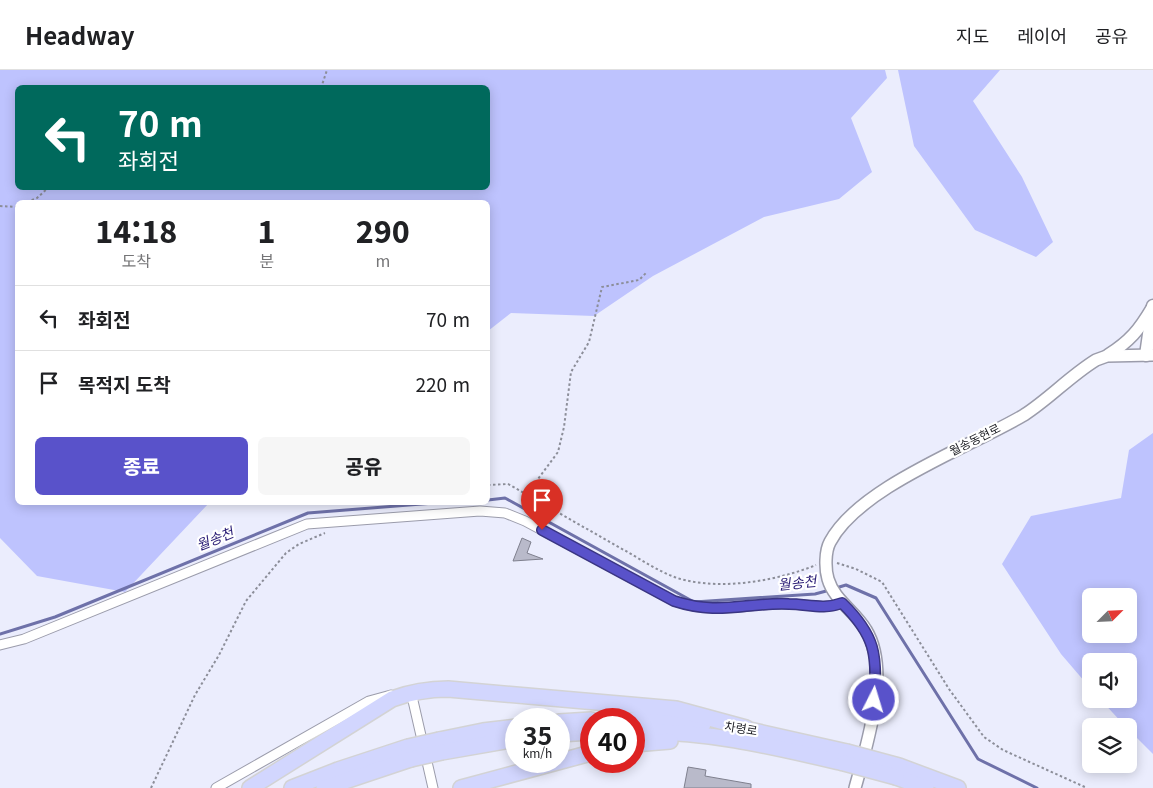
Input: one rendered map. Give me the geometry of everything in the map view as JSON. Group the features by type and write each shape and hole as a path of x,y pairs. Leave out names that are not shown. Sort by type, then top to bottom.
{"highway":[{"path":"250,788 392,699 413,692 448,688 676,709 745,734"},
{"name":"차령로","path":"645,720 659,719 745,734 898,771"},
{"path":"292,788 338,770 441,746 483,731 505,728"},
{"name":"차령로","path":"645,732 745,734"},
{"path":"645,742 745,734"},
{"path":"441,746 505,740"},
{"path":"324,788 410,753"},
{"path":"460,788 580,756"},
{"path":"898,771 926,788"},
{"path":"898,771 958,788"}],"main road":[{"path":"1149,355 1153,306"}],"street":[{"path":"1107,356 1128,342 1153,306"},
{"name":"월송동현로","path":"839,599 830,586 825,565 829,543 847,520 867,501 960,448 1025,414 1083,368 1107,356 1149,355"},
{"path":"0,645 24,639 307,524 340,520 480,512 506,514 525,521 674,601 694,607 719,610 788,604 832,607 839,599 866,629 873,646 877,664 871,728 856,788"},
{"path":"216,788 368,701 413,692 433,788"}],"path":[{"path":"322,85 327,70"},
{"path":"32,200 46,190"},
{"path":"0,206 15,207"},
{"path":"529,496 538,479 558,452 564,428 570,372 589,342 602,287 638,280 646,273"},
{"path":"151,788 195,694 219,655 246,601 286,553 298,544 327,532 340,520"}],"shaded area":[{"path":"0,70 885,70 887,78 851,118 872,172 839,199 764,217 653,276 594,316 511,313 490,329 490,200 15,200 15,505 207,505 125,592 37,576 0,538"},
{"path":"898,70 1000,70 973,101 1022,177 1053,242 1036,257 975,230 914,146"},
{"path":"1153,433 1153,754 1137,738 1137,718 1118,718 1108,708 1137,708 1137,653 1082,653 1082,678 1061,654 1002,564 1031,516 1121,498 1129,450"}],"building":[{"path":"522,538 531,542 527,553 543,559 513,561"},
{"path":"688,767 706,770 705,776 751,784 751,788 684,788"}],"waterway":[{"name":"월송천","path":"490,500 505,498 694,602 815,594 830,590"},
{"name":"월송천","path":"0,634 55,617 308,513 409,505"},
{"name":"월송천","path":"836,588 846,585 876,598 978,759 1037,788"}],"route":[{"path":"542,530 674,601 694,607 719,610 788,604 832,607 842,603 866,629 873,646 877,664 874,700"}]}
